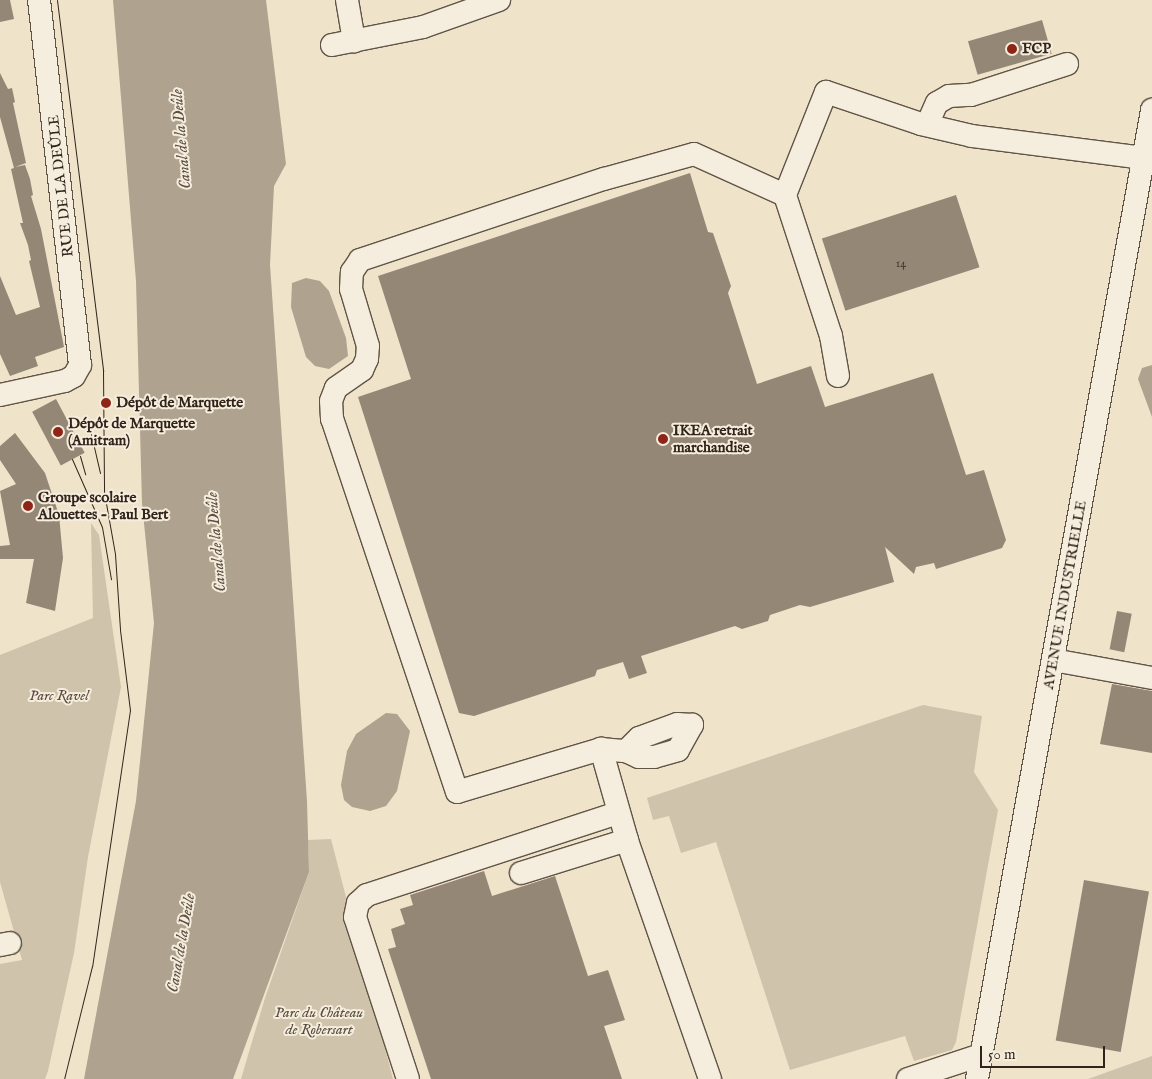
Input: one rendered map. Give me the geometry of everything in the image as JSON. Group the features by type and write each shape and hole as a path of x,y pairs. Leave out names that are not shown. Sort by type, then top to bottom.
{"street":[{"name":"RUE DE LA DEÛLE","path":"0,395 65,381 77,372 80,356 39,0"},
{"path":"347,0 354,41"},
{"path":"332,45 423,27 499,0"},
{"path":"927,126 937,103 949,96 971,95 1067,64"},
{"path":"838,376 831,336 785,196 826,92 927,126 1000,141 1147,149"},
{"name":"AVENUE INDUSTRIELLE","path":"977,1079 1147,149 1152,110"},
{"path":"626,751 601,748 457,792 332,419 331,401 336,388 362,370 367,359 368,346 351,289 352,272 360,260 604,179 694,154 785,196"},
{"path":"1054,660 1152,678"},
{"path":"601,748 618,813 710,1079"},
{"path":"408,1079 355,917 362,898 618,813"},
{"path":"521,873 627,840"},
{"path":"908,1079 981,1055"}],"green space":[{"name":"Parc Ravel","path":"91,523 99,535 121,687 88,857 74,953 48,1071 45,1079 0,1079 0,964 22,960 0,882 0,655 93,618"},
{"path":"923,705 982,716 974,772 998,810 956,1042 952,1050 914,1061 905,1036 790,1070 716,842 681,853 669,816 653,820 647,798"},
{"name":"Parc du Château de Robersart","path":"331,839 393,1079 241,1079 265,998 309,872 308,840"},
{"path":"1152,1056 1152,1079 1088,1079"}],"water":[{"name":"Canal de la Deûle","path":"113,0 266,0 286,164 274,186 270,265 307,801 309,872 233,1079 84,1079 136,801 154,623 142,503 136,281"},
{"path":"306,278 320,281 329,291 346,338 348,356 329,369 315,366 306,357 291,307 292,283"},
{"path":"1152,365 1152,417 1138,379 1142,368"},
{"path":"386,713 397,714 410,731 397,791 386,806 370,811 352,807 344,800 341,785 347,751 356,734"}],"building":[{"path":"0,0 10,0 14,19 0,22"},
{"path":"1042,20 1052,54 978,75 968,41"},
{"path":"0,73 8,89 12,88 15,102 13,103 26,163 15,167 25,165 30,179 33,195 31,196 41,229 64,347 35,357 38,366 10,376 0,354 0,276 16,315 40,307 29,261 31,260 28,245 20,223 23,223 11,169 14,168 0,117"},
{"name":"IKEA retrait marchandise","path":"690,173 708,232 713,233 731,286 728,293 757,384 811,366 825,407 933,373 966,475 984,470 1006,540 1002,548 936,569 934,563 916,567 914,574 885,547 894,582 810,607 800,605 770,615 768,621 742,629 735,626 641,656 647,673 629,679 623,662 597,670 595,676 474,716 459,713 358,397 411,379 378,276"},
{"path":"956,195 979,267 845,311 822,239"},
{"name":"Dépôt de Marquette (Amitram)","path":"56,399 85,453 61,466 32,412"},
{"name":"Groupe scolaire Alouettes - Paul Bert","path":"15,433 45,473 59,515 63,558 55,611 26,603 34,559 0,559 0,546 10,545 0,491 16,484 0,460 0,446"},
{"path":"1117,611 1132,614 1124,652 1110,649"},
{"path":"1112,684 1152,691 1152,753 1100,744"},
{"path":"484,871 492,896 555,876 588,976 608,970 625,1020 604,1026 622,1079 431,1079 388,949 396,947 391,929 405,924 400,909 413,905 410,895"},
{"path":"1084,880 1149,891 1121,1052 1056,1041"}],"tram line":[{"path":"57,0 103,371 104,492 115,554 120,630 130,710 92,966 64,1079"},
{"path":"91,434 100,473"},
{"path":"80,456 85,474"},
{"path":"72,459 102,527 111,579"}],"place":[{"name":"FCP","path":"1012,49"},
{"name":"Dépôt de Marquette","path":"106,403"},
{"name":"Dépôt de Marquette (Amitram)","path":"58,432"},
{"name":"IKEA retrait marchandise","path":"663,439"},
{"name":"Groupe scolaire Alouettes - Paul Bert","path":"28,506"}]}
